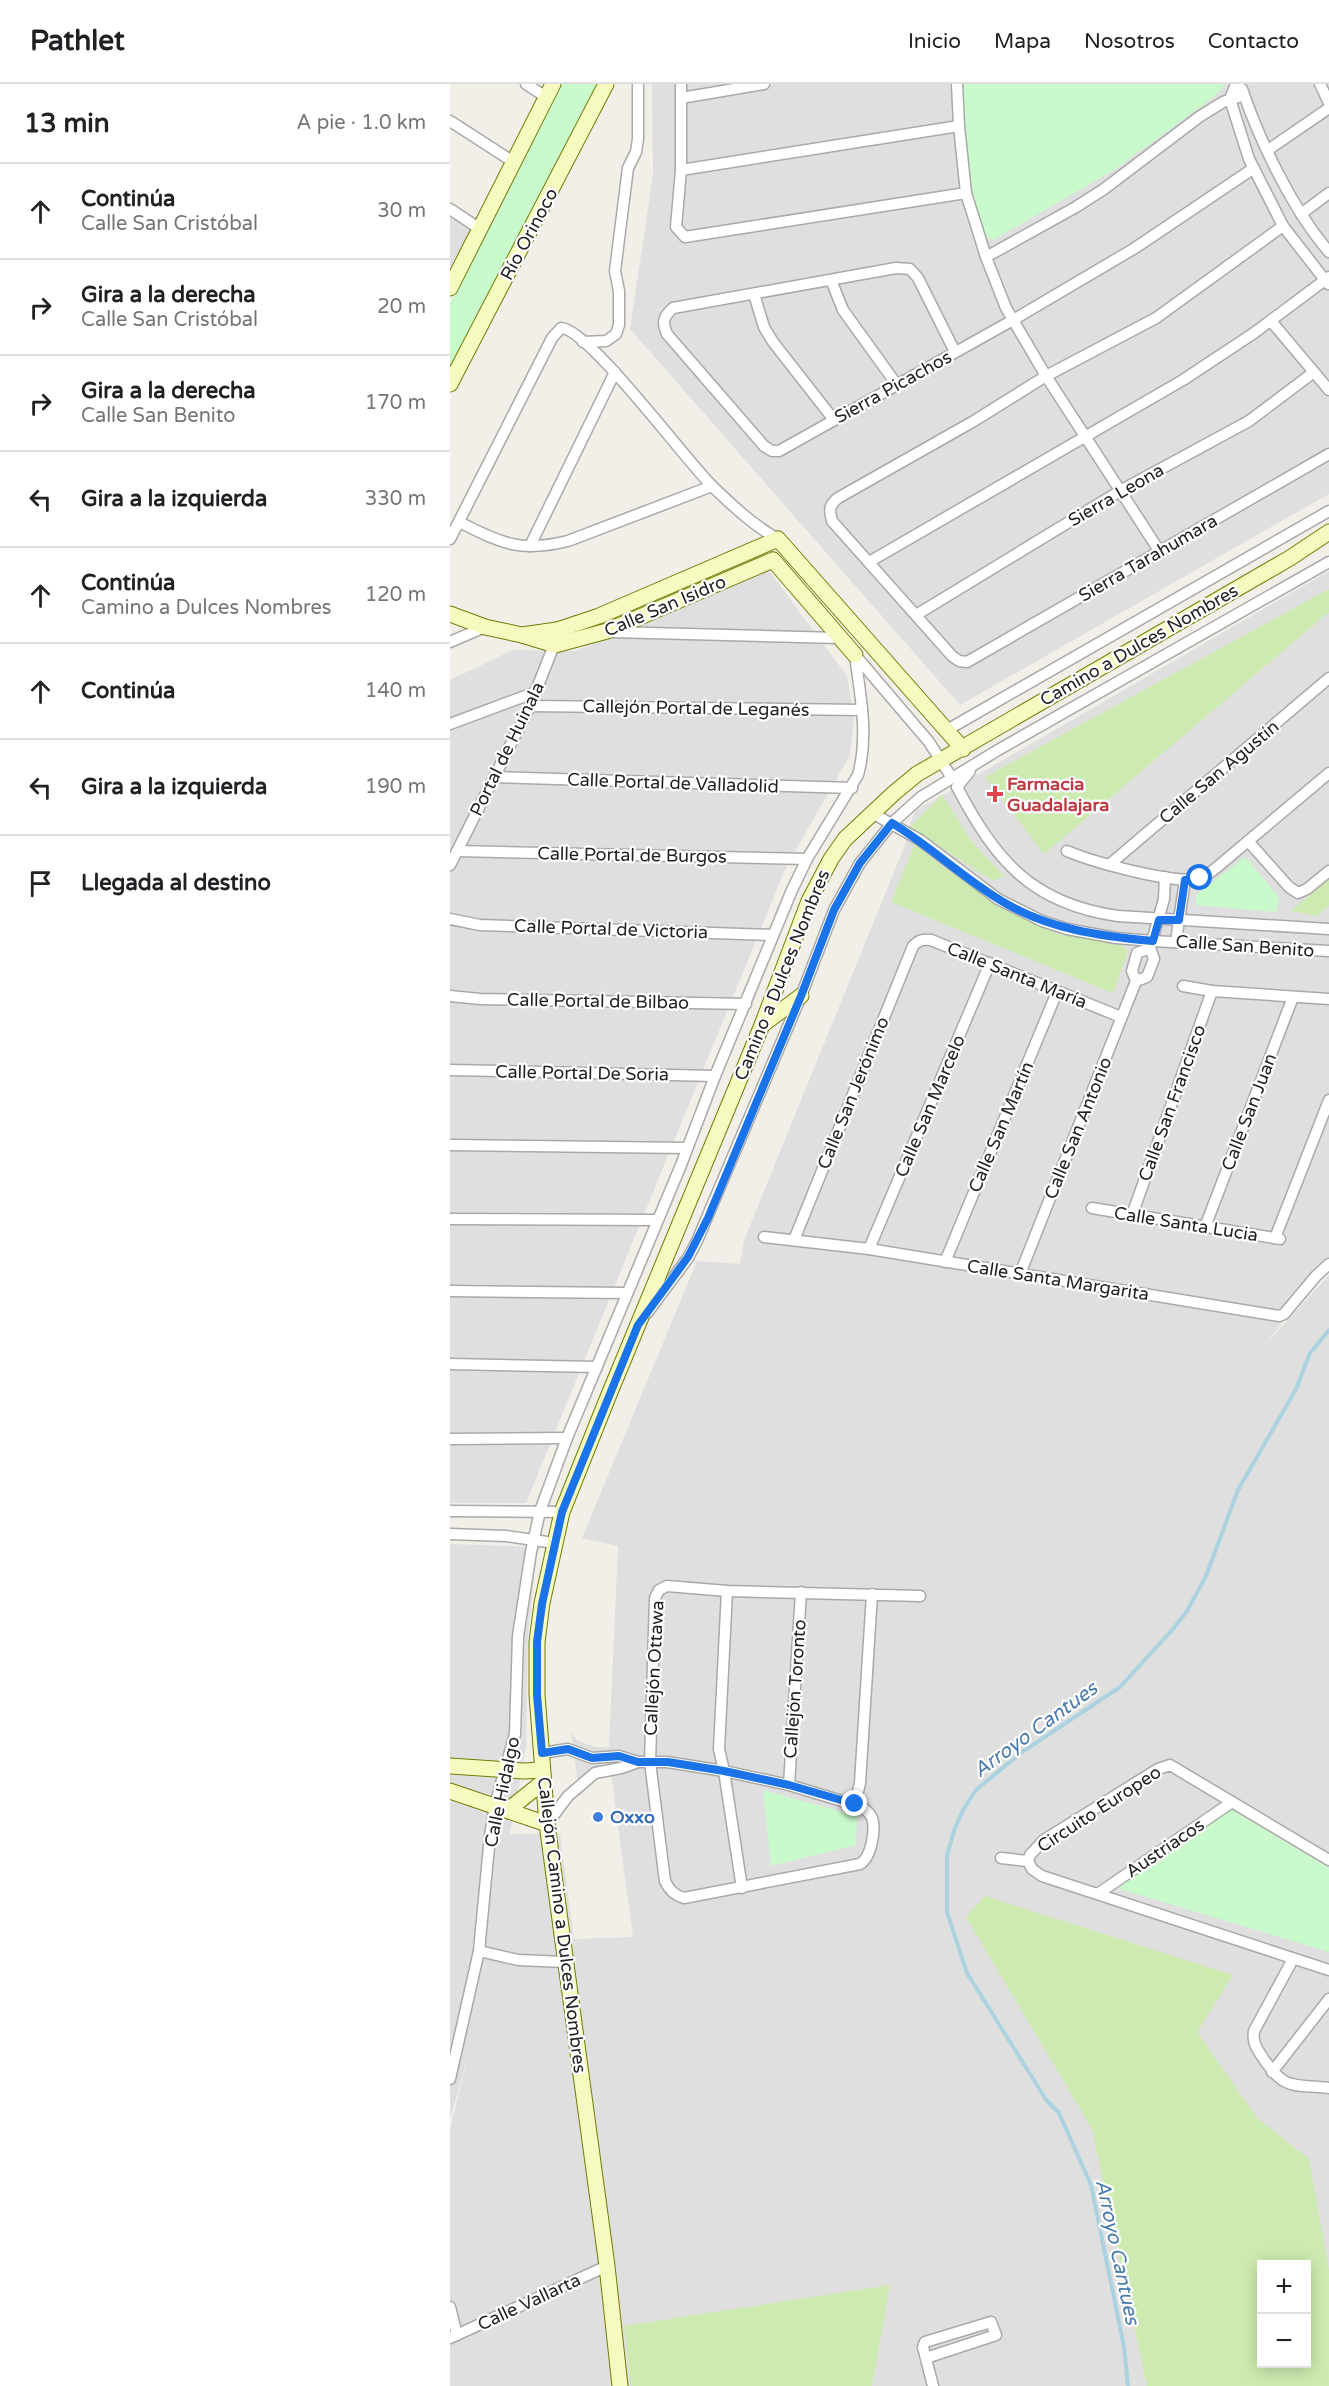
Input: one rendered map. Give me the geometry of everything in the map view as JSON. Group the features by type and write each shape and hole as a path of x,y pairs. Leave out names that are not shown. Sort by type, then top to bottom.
{"main road":[{"name":"Río Orinoco","path":"450,384 606,84"},
{"path":"450,288 549,91"},
{"name":"Camino a Dulces Nombres","path":"562,1512 762,1025 819,880 845,838 917,774 1290,558 1329,532"},
{"path":"778,539 963,749"},
{"name":"Calle San Isidro","path":"556,638 599,616 778,539"},
{"path":"773,560 855,655"},
{"name":"Calle San Isidro","path":"556,638 607,631 773,560"},
{"path":"450,614 485,627 522,635 556,638"},
{"path":"762,1025 801,996"},
{"name":"Callejón Camino a Dulces Nombres","path":"562,1512 554,1543 537,1642 537,1695 547,1824 607,2266 620,2386"},
{"path":"450,1766 506,1770 543,1776"},
{"path":"502,1808 543,1776"},
{"path":"450,1791 547,1824"}],"street":[{"path":"526,84 549,91"},
{"path":"583,342 606,341 616,334 619,325 620,291 615,271 628,168 637,145 638,84"},
{"path":"681,84 681,170 676,227 685,237 966,193"},
{"path":"681,98 764,84"},
{"path":"957,84 958,126 966,193 986,257 1013,320 1084,436 1160,552"},
{"path":"1238,84 1301,214 1329,252"},
{"path":"869,562 1183,380 1328,281 1283,226 1254,168 1230,99 1238,84"},
{"path":"1268,150 1329,106 1320,84"},
{"path":"986,257 1104,189 1199,117 1230,99 1244,95"},
{"path":"450,121 512,161"},
{"path":"681,170 958,126"},
{"name":"Sierra Picachos","path":"754,294 673,308 665,315 663,324 675,343 764,446 772,451 779,451 1013,320 1135,248 1254,168"},
{"path":"1301,214 1329,193"},
{"path":"450,209 480,229"},
{"path":"916,615 832,521 831,504 1046,376 1156,318 1283,226"},
{"path":"834,420 768,335 754,294 896,268 910,269 918,278 955,352"},
{"path":"831,280 843,310 897,385"},
{"path":"1271,321 1329,390"},
{"path":"450,539 557,330 567,328 615,372 712,486 760,529 778,539"},
{"path":"530,546 615,372"},
{"name":"Sierra Leona","path":"916,615 1120,491 1248,421 1314,372"},
{"name":"Sierra Tarahumara","path":"916,615 952,656 959,662 967,662 1329,454"},
{"path":"459,522 514,546 568,541 712,486"},
{"path":"947,730 1329,511"},
{"path":"760,529 763,546 773,560 789,551"},
{"path":"638,1325 698,1241 801,996 834,910 860,863 892,823 915,801 952,778 1329,562"},
{"path":"450,642 485,627"},
{"path":"607,631 839,638"},
{"name":"Portal de Huinala","path":"450,865 530,706 556,638"},
{"path":"855,655 898,704 942,760 952,778"},
{"name":"Camino a Dulces Nombres","path":"533,1539 540,1511 567,1438 773,935 807,859 852,788 862,759 864,733 855,655"},
{"name":"Calle San Agustín","path":"1108,865 1329,678"},
{"path":"450,724 536,692"},
{"name":"Callejón Portal de Leganés","path":"530,706 862,710"},
{"path":"963,749 973,766"},
{"name":"Calle San Benito","path":"973,766 957,788 983,833 1022,877 1053,898 1091,912 1159,920 1329,929"},
{"path":"1068,851 1108,865 1190,880 1216,868 1329,773"},
{"name":"Calle Portal de Valladolid","path":"494,777 852,788"},
{"name":"Calle San Benito","path":"872,813 920,840 998,899 1034,917 1087,933 1152,945 1176,941 1329,951"},
{"path":"1248,841 1289,887 1298,893 1307,889 1329,871"},
{"name":"Calle Portal de Burgos","path":"458,851 807,859"},
{"path":"1152,945 1164,899 1164,876"},
{"path":"1176,941 1190,880"},
{"name":"Calle Portal de Victoria","path":"450,919 480,925 773,935"},
{"name":"Calle Santa María","path":"913,946 924,939 931,940 1121,1017"},
{"name":"Calle San Antonio","path":"1020,1274 1136,981 1147,976 1151,968 1154,959 1152,945 1137,954 1131,971 1136,981"},
{"name":"Calle San Jerónimo","path":"794,1240 913,946"},
{"name":"Calle San Marcelo","path":"869,1250 990,963"},
{"path":"1183,986 1212,991 1329,999"},
{"name":"Calle San Francisco","path":"1132,1215 1212,991"},
{"name":"Calle San Martín","path":"945,1262 1057,992"},
{"name":"Calle Portal de Bilbao","path":"450,996 480,999 746,1004"},
{"name":"Calle San Juan","path":"1205,1227 1293,997"},
{"name":"Calle Portal De Soria","path":"450,1070 715,1076"},
{"name":"Calle Santa Lucia","path":"1092,1209 1278,1239 1329,1100"},
{"path":"450,1145 687,1148"},
{"path":"450,1219 657,1220"},
{"name":"Calle Santa Margarita","path":"764,1237 869,1250 1279,1316 1284,1314 1329,1264"},
{"path":"450,1291 627,1293"},
{"path":"450,1364 597,1367"},
{"path":"450,1439 567,1438"},
{"path":"450,1511 562,1512"},
{"path":"450,1534 486,1534 554,1543"},
{"name":"Calle Hidalgo","path":"450,2079 480,1951 490,1836 502,1808 506,1770 516,1725 518,1636 533,1539"},
{"name":"Callejón Ottawa","path":"855,1804 867,1810 873,1821 868,1857 865,1861 853,1866 684,1898 677,1896 668,1887 665,1881 644,1762 656,1594 667,1586 727,1591 920,1596"},
{"path":"727,1591 719,1749 741,1888"},
{"name":"Callejón Toronto","path":"789,1785 801,1592"},
{"path":"542,1753 568,1749 592,1758 619,1756 644,1762 724,1771 789,1785 855,1804 860,1783 872,1594"},
{"path":"592,1758 595,1773"},
{"path":"547,1824 568,1796 595,1773 644,1762"},
{"name":"Circuito Europeo","path":"1329,1860 1175,1767 1165,1766 1044,1840 1034,1849 1028,1862 1032,1869 1042,1876 1329,1970"},
{"name":"Austriacos","path":"1099,1893 1232,1802"},
{"path":"1001,1858 1028,1862"},
{"path":"480,1951 518,1960 565,1962"},
{"path":"1293,1959 1254,2031 1256,2047 1272,2072 1282,2082 1329,2088"},
{"path":"1272,2072 1329,1999"},
{"name":"Calle Vallarta","path":"453,2336 607,2266"},
{"path":"450,2307 453,2336"},
{"path":"926,2358 996,2335 991,2322 929,2340 923,2348 933,2386"}],"shaded area":[{"path":"652,84 1329,84 1329,494 960,705 630,329 653,174"},
{"path":"450,209 476,226 450,277"},
{"path":"767,568 847,676 854,717 850,755 786,867 526,1503 450,1503 450,680 513,650 576,651"},
{"path":"1329,571 1329,1272 1296,1304 1266,1344 1329,1275 1329,2386 450,2386 450,2128 468,2056 450,2119 450,1544 537,1547 528,1635 526,1747 510,1834 560,1834 574,1939 633,1937 611,1774 596,1779 580,1796 571,1732 577,1740 594,1747 609,1747 618,1546 582,1538 697,1261 740,1264 744,1240 905,845 906,835 915,811"}],"green space":[{"path":"562,84 597,84 450,367 450,303"},
{"path":"960,84 1226,84 1216,95 1117,168 993,240 982,236 968,189"},
{"path":"1329,589 1329,612 1044,854 985,777"},
{"path":"942,795 973,843 1004,876 993,881 910,827"},
{"path":"915,844 943,867 974,887 1057,934 1119,943 1128,951 1113,993 891,902"},
{"path":"1245,857 1279,897 1276,912 1196,905 1196,895"},
{"path":"1329,879 1329,905 1317,916 1291,911"},
{"path":"763,1790 857,1816 856,1845 771,1866"},
{"path":"1229,1808 1329,1868 1329,1952 1113,1887"},
{"path":"985,1896 1233,1975 1197,2032 1257,2118 1309,2159 1329,2270 1329,2386 1147,2386 1092,2129 966,1917"},
{"path":"890,2285 872,2386 631,2386 624,2326"}],"waterway":[{"name":"Arroyo Cantues","path":"1128,2386 1124,2347 1091,2185 1059,2113 1047,2101 967,1973 947,1912 947,1855 963,1810 976,1790 1022,1752 1120,1687 1187,1611 1206,1576 1238,1490 1296,1389 1310,1353 1329,1330"}],"place":[{"name":"Farmacia Guadalajara","path":"995,794"},
{"name":"Oxxo","path":"598,1817"}],"route":[{"path":"855,1804 789,1785 724,1771 668,1762 638,1762 619,1756 592,1758 568,1749 542,1753 537,1695 537,1642 542,1604 562,1512 638,1325 698,1241 801,996 834,910 860,863 892,823 920,840 998,899 1042,921 1087,933 1153,941 1159,920 1179,920 1185,880 1200,878"}]}
